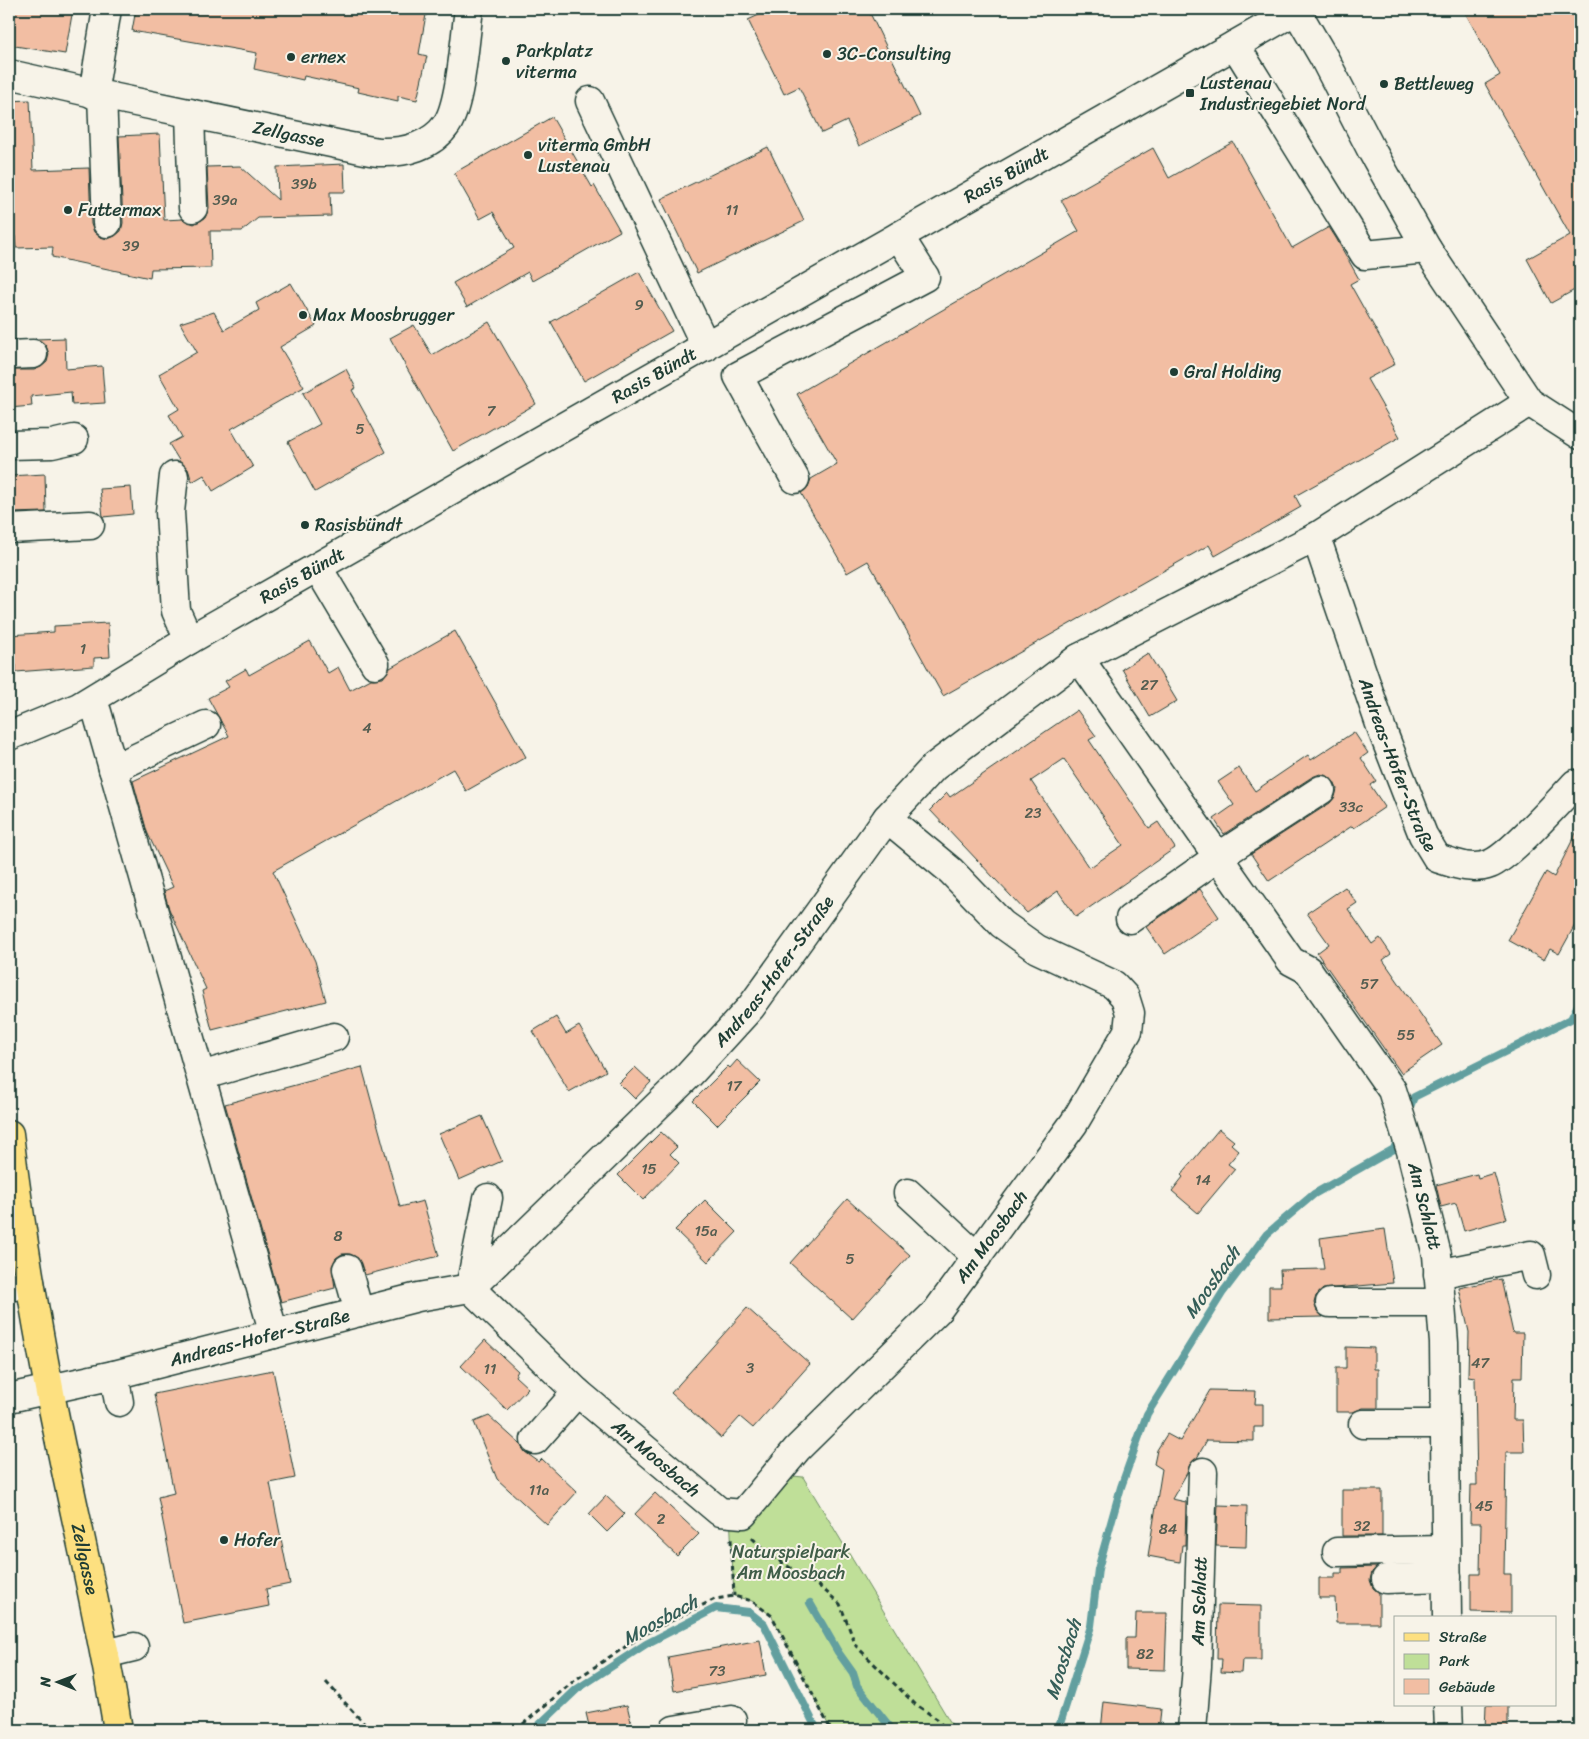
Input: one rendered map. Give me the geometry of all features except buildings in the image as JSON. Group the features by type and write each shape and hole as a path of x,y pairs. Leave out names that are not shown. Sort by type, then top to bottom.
{"main road":[{"name":"Zellgasse","path":"9,1134 20,1285 49,1391 105,1654 118,1730"}],"street":[{"path":"106,9 97,95 107,223"},
{"name":"Zellgasse","path":"9,74 97,95 380,152 407,150 430,142 447,124 457,94 469,9"},
{"path":"1297,9 1426,249 1529,402 1580,435"},
{"name":"Rasis Bündt","path":"9,736 91,701 189,640 1297,9"},
{"path":"1235,45 1365,255 1426,249"},
{"path":"590,101 706,347"},
{"path":"190,113 193,208"},
{"path":"795,479 738,376 925,277 899,236"},
{"name":"Andreas-Hofer-Straße","path":"49,1391 418,1297 470,1288 690,1075 751,1007 887,818 934,767 1079,658 1316,537 1529,402"},
{"path":"9,446 52,444 74,439"},
{"path":"174,476 170,512 176,611 189,640"},
{"path":"9,529 90,525"},
{"name":"Andreas-Hofer-Straße","path":"1316,537 1382,730 1424,835 1438,858 1464,867 1490,864 1508,851 1576,784"},
{"path":"318,568 375,664"},
{"path":"1079,658 1218,858"},
{"path":"91,701 97,712 274,1334"},
{"path":"113,769 206,725"},
{"path":"1130,919 1321,790"},
{"name":"Am Moosbach","path":"577,1392 720,1512 736,1513 797,1449 936,1311 1074,1123 1128,1032 1130,1013 1125,997 1114,985 1037,949 1002,924 951,871 887,818"},
{"name":"Am Schlatt","path":"1218,858 1291,961 1308,970 1392,1090 1411,1151 1437,1255 1441,1303 1445,1424 1447,1616"},
{"path":"201,1076 334,1037"},
{"path":"908,1193 977,1257"},
{"path":"488,1198 470,1288 577,1392 535,1440"},
{"path":"1438,1274 1530,1255 1536,1274"},
{"path":"347,1269 359,1312"},
{"path":"1330,1303 1441,1303"},
{"path":"114,1375 119,1402"},
{"path":"9,1398 49,1391"},
{"path":"1363,1424 1445,1424"},
{"name":"Am Schlatt","path":"1192,1730 1197,1666 1203,1472"},
{"path":"1337,1552 1446,1550"},
{"path":"1386,1579 1447,1577"},
{"path":"105,1654 134,1647"},
{"path":"1448,1706 1449,1730"},
{"path":"674,1730 732,1720"}],"path":[{"path":"734,1596 736,1513"},
{"path":"736,1513 754,1541 769,1554 823,1589 840,1604 856,1646 915,1704 937,1718 946,1730"},
{"path":"516,1730 575,1680 643,1635 715,1599 734,1596 752,1601 772,1616 831,1730"},
{"path":"326,1682 370,1730"}],"green space":[{"name":"Naturspielpark Am Moosbach","path":"793,1476 803,1477 955,1730 831,1730 772,1616 752,1601 734,1596 730,1513 779,1488"}],"waterway":[{"name":"Moosbach","path":"1407,1114 1414,1097 1571,1019 1580,1001"},
{"name":"Moosbach","path":"1058,1730 1091,1626 1098,1569 1121,1487 1147,1414 1223,1292 1267,1234 1314,1194 1394,1149 1399,1136"},
{"path":"810,1603 838,1652 853,1673 857,1686 890,1727"},
{"name":"Moosbach","path":"534,1730 577,1689 646,1644 716,1608 749,1612 764,1624 817,1730"}],"place":[{"name":"3C-Consulting","path":"827,54"},
{"name":"ernex","path":"291,57"},
{"name":"Parkplatz viterma","path":"506,61"},
{"name":"Bettleweg","path":"1384,84"},
{"name":"Lustenau Industriegebiet Nord","path":"1190,93"},
{"name":"viterma GmbH Lustenau","path":"528,155"},
{"name":"Futtermax","path":"68,210"},
{"name":"Max Moosbrugger","path":"303,315"},
{"name":"Gral Holding","path":"1174,372"},
{"name":"Rasisbündt","path":"305,525"},
{"name":"Hofer","path":"224,1540"}]}
